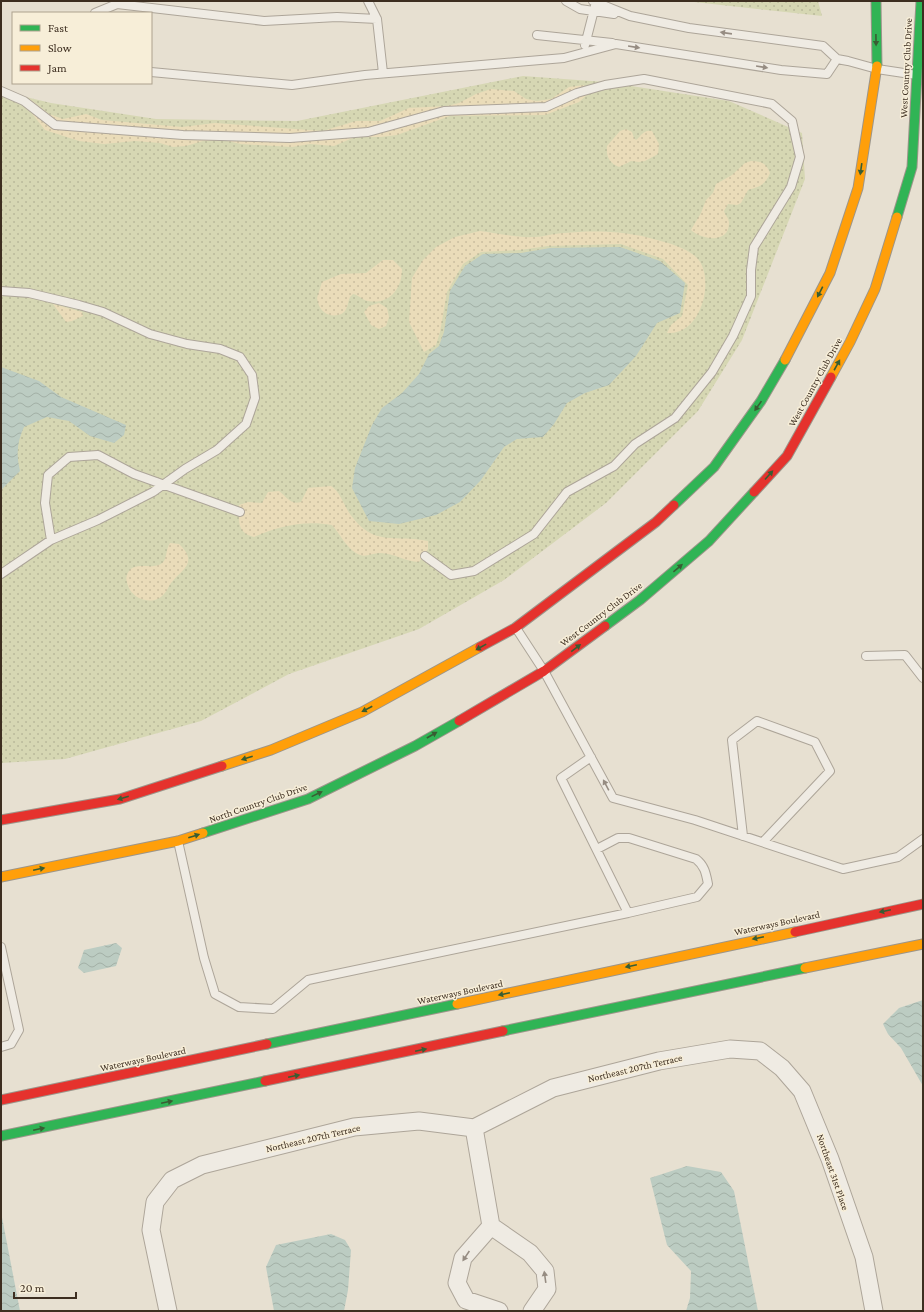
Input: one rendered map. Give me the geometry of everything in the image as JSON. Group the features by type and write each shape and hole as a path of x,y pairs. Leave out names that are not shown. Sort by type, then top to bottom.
{"street":[{"path":"1,820 120,799 271,750 362,712 515,628 656,522 714,467 761,401 803,327 830,273 858,188 877,69 876,1"},
{"name":"West Country Club Drive","path":"544,671 640,600 709,541 786,456 850,342 875,289 912,167 920,76 922,1"},
{"name":"North Country Club Drive","path":"1,877 178,841 308,799 414,746 544,671"},
{"name":"Waterways Boulevard","path":"1,1100 923,904"},
{"path":"1,1136 923,944"},
{"name":"Northeast 207th Terrace","path":"168,1311 151,1230 155,1202 172,1180 202,1165 354,1127 419,1121 474,1128 553,1088 659,1061 730,1049 760,1051"},
{"name":"Northeast 31st Place","path":"760,1051 782,1068 802,1090 830,1159 864,1257 874,1311"},
{"path":"474,1128 491,1226 530,1253 545,1271 547,1289 532,1311"},
{"path":"491,1226 463,1258 457,1283 466,1300 499,1311"}],"lane":[{"path":"368,1 377,19 383,73"},
{"path":"566,1 580,9 594,5 630,16 689,28 823,46 837,59 877,69 920,76"},
{"path":"97,12 117,4 264,21 337,17 377,19"},
{"path":"582,53 594,5"},
{"path":"537,35 616,44 781,70 827,74 837,59"},
{"path":"152,72 292,85 383,73 564,58 616,44"},
{"path":"1,91 24,101 55,125 182,135 290,138 368,132 444,111 546,106 577,93 605,85 644,79 772,104 792,122 800,157 791,187 754,247 751,270 751,296 733,336 712,372 675,418 635,444 614,466 567,492 534,534 474,571 451,575 425,556"},
{"path":"1,291 29,293 79,305 103,312 150,334 187,344 220,349 240,357 252,374 255,398 246,424 218,450 185,469 153,492 98,520 51,540 1,574"},
{"path":"51,540 45,503 48,475 69,457 98,455 134,474 240,512"},
{"path":"515,628 544,671 613,798 763,842 843,869 898,856 923,839"},
{"path":"866,656 905,655 923,678"},
{"path":"743,836 732,740 757,721 815,742 830,771 763,842"},
{"path":"591,757 561,778 628,913"},
{"path":"178,841 204,958 215,994 239,1007 273,1009 308,980 628,913 697,897 708,884 705,869 696,860 629,838 618,838 596,849"},
{"path":"1,947 19,1030 11,1044 1,1047"}],"green space":[{"path":"685,1 818,1 822,16"},
{"path":"523,76 605,82 729,101 802,133 805,179 742,340 698,411 606,503 504,580 419,629 289,674 201,721 65,759 1,763 1,91 51,103 156,119 297,121"}],"sand":[{"path":"584,85 588,94 579,102 545,115 450,116 397,135 381,137 355,137 334,146 310,144 292,147 241,144 223,140 203,141 186,146 173,147 160,143 135,141 104,144 79,141 45,130 30,111 22,106 30,99 49,114 63,119 86,114 102,120 182,127 215,123 323,131 356,121 380,121 409,108 447,106 459,103 476,94 491,89 514,91 526,99 537,101 551,99 569,87"},
{"path":"626,129 632,132 636,140 645,132 652,131 659,144 658,154 645,161 631,161 619,167 613,163 608,156 607,146 620,131"},
{"path":"751,161 763,163 770,173 762,185 748,190 741,203 737,205 728,204 724,211 729,223 728,230 725,234 720,237 708,238 691,230 701,213 706,200 713,193 716,184 732,175 745,163"},
{"path":"480,231 527,237 575,232 611,232 646,237 672,244 692,254 702,266 705,277 705,290 702,303 697,315 690,325 679,331 667,333 671,325 682,316 688,285 663,259 621,244 548,246 520,250 481,252 463,264 447,292 440,332 436,345 424,352 409,322 412,278 423,260 436,247 455,237"},
{"path":"383,260 393,260 402,269 400,283 393,294 388,298 375,302 364,300 353,294 342,314 329,315 321,309 317,298 322,282 341,274 366,273"},
{"path":"379,303 387,308 389,317 386,326 379,329 371,325 364,312 369,306"},
{"path":"53,304 82,312 83,316 66,322"},
{"path":"331,486 339,495 350,514 359,525 368,532 386,538 428,541 428,549 419,562 409,561 385,553 365,556 359,555 349,547 332,525 312,523 292,525 254,537 248,535 241,529 239,520 239,505 248,502 262,503 268,492 279,491 289,500 297,503 301,502 308,488"},
{"path":"170,543 179,544 188,556 187,565 184,570 171,583 165,593 156,600 146,600 137,597 130,590 127,583 126,577 130,570 139,566 155,566 160,564 165,559"}],"water":[{"path":"620,247 660,261 685,283 680,313 657,323 636,356 609,385 585,393 567,403 554,424 543,437 517,439 504,447 481,480 460,502 436,515 399,524 369,521 352,488 355,468 372,425 382,408 402,393 419,374 429,354 439,346 444,332 450,291 465,266 483,254 521,253 550,248"},
{"path":"1,367 39,381 61,397 126,425 124,435 114,443 90,436 69,421 47,417 24,427 18,448 20,471 1,490"},
{"path":"116,943 122,948 116,966 84,973 78,968 84,950"},
{"path":"923,1000 923,1086 901,1048 888,1034 883,1024 899,1008"},
{"path":"687,1166 721,1172 734,1191 758,1311 686,1311 690,1298 691,1271 667,1245 650,1178"},
{"path":"1,1212 20,1311 1,1311"},
{"path":"331,1234 345,1240 351,1250 348,1290 344,1311 274,1311 266,1267 276,1245"}],"traffic: fast":[{"path":"876,1 877,66"},
{"path":"897,217 912,167 921,1"},
{"path":"674,505 714,467 761,401 785,360"},
{"path":"605,626 640,600 709,541 754,492"},
{"path":"203,833 308,799 415,746 459,721"},
{"path":"503,1031 805,968"},
{"path":"267,1044 457,1004"},
{"path":"1,1136 265,1081"}],"traffic: slow":[{"path":"785,360 830,273 858,188 877,66"},
{"path":"831,377 850,342 875,289 897,217"},
{"path":"222,766 271,750 362,712 480,647"},
{"path":"1,877 178,841 203,833"},
{"path":"457,1004 795,932"},
{"path":"805,968 923,944"}],"traffic: jam":[{"path":"754,492 787,456 831,377"},
{"path":"480,647 515,628 656,522 674,505"},
{"path":"459,721 544,671 605,626"},
{"path":"1,820 120,799 222,766"},
{"path":"795,932 923,904"},
{"path":"265,1081 503,1031"},
{"path":"1,1100 267,1044"}]}
